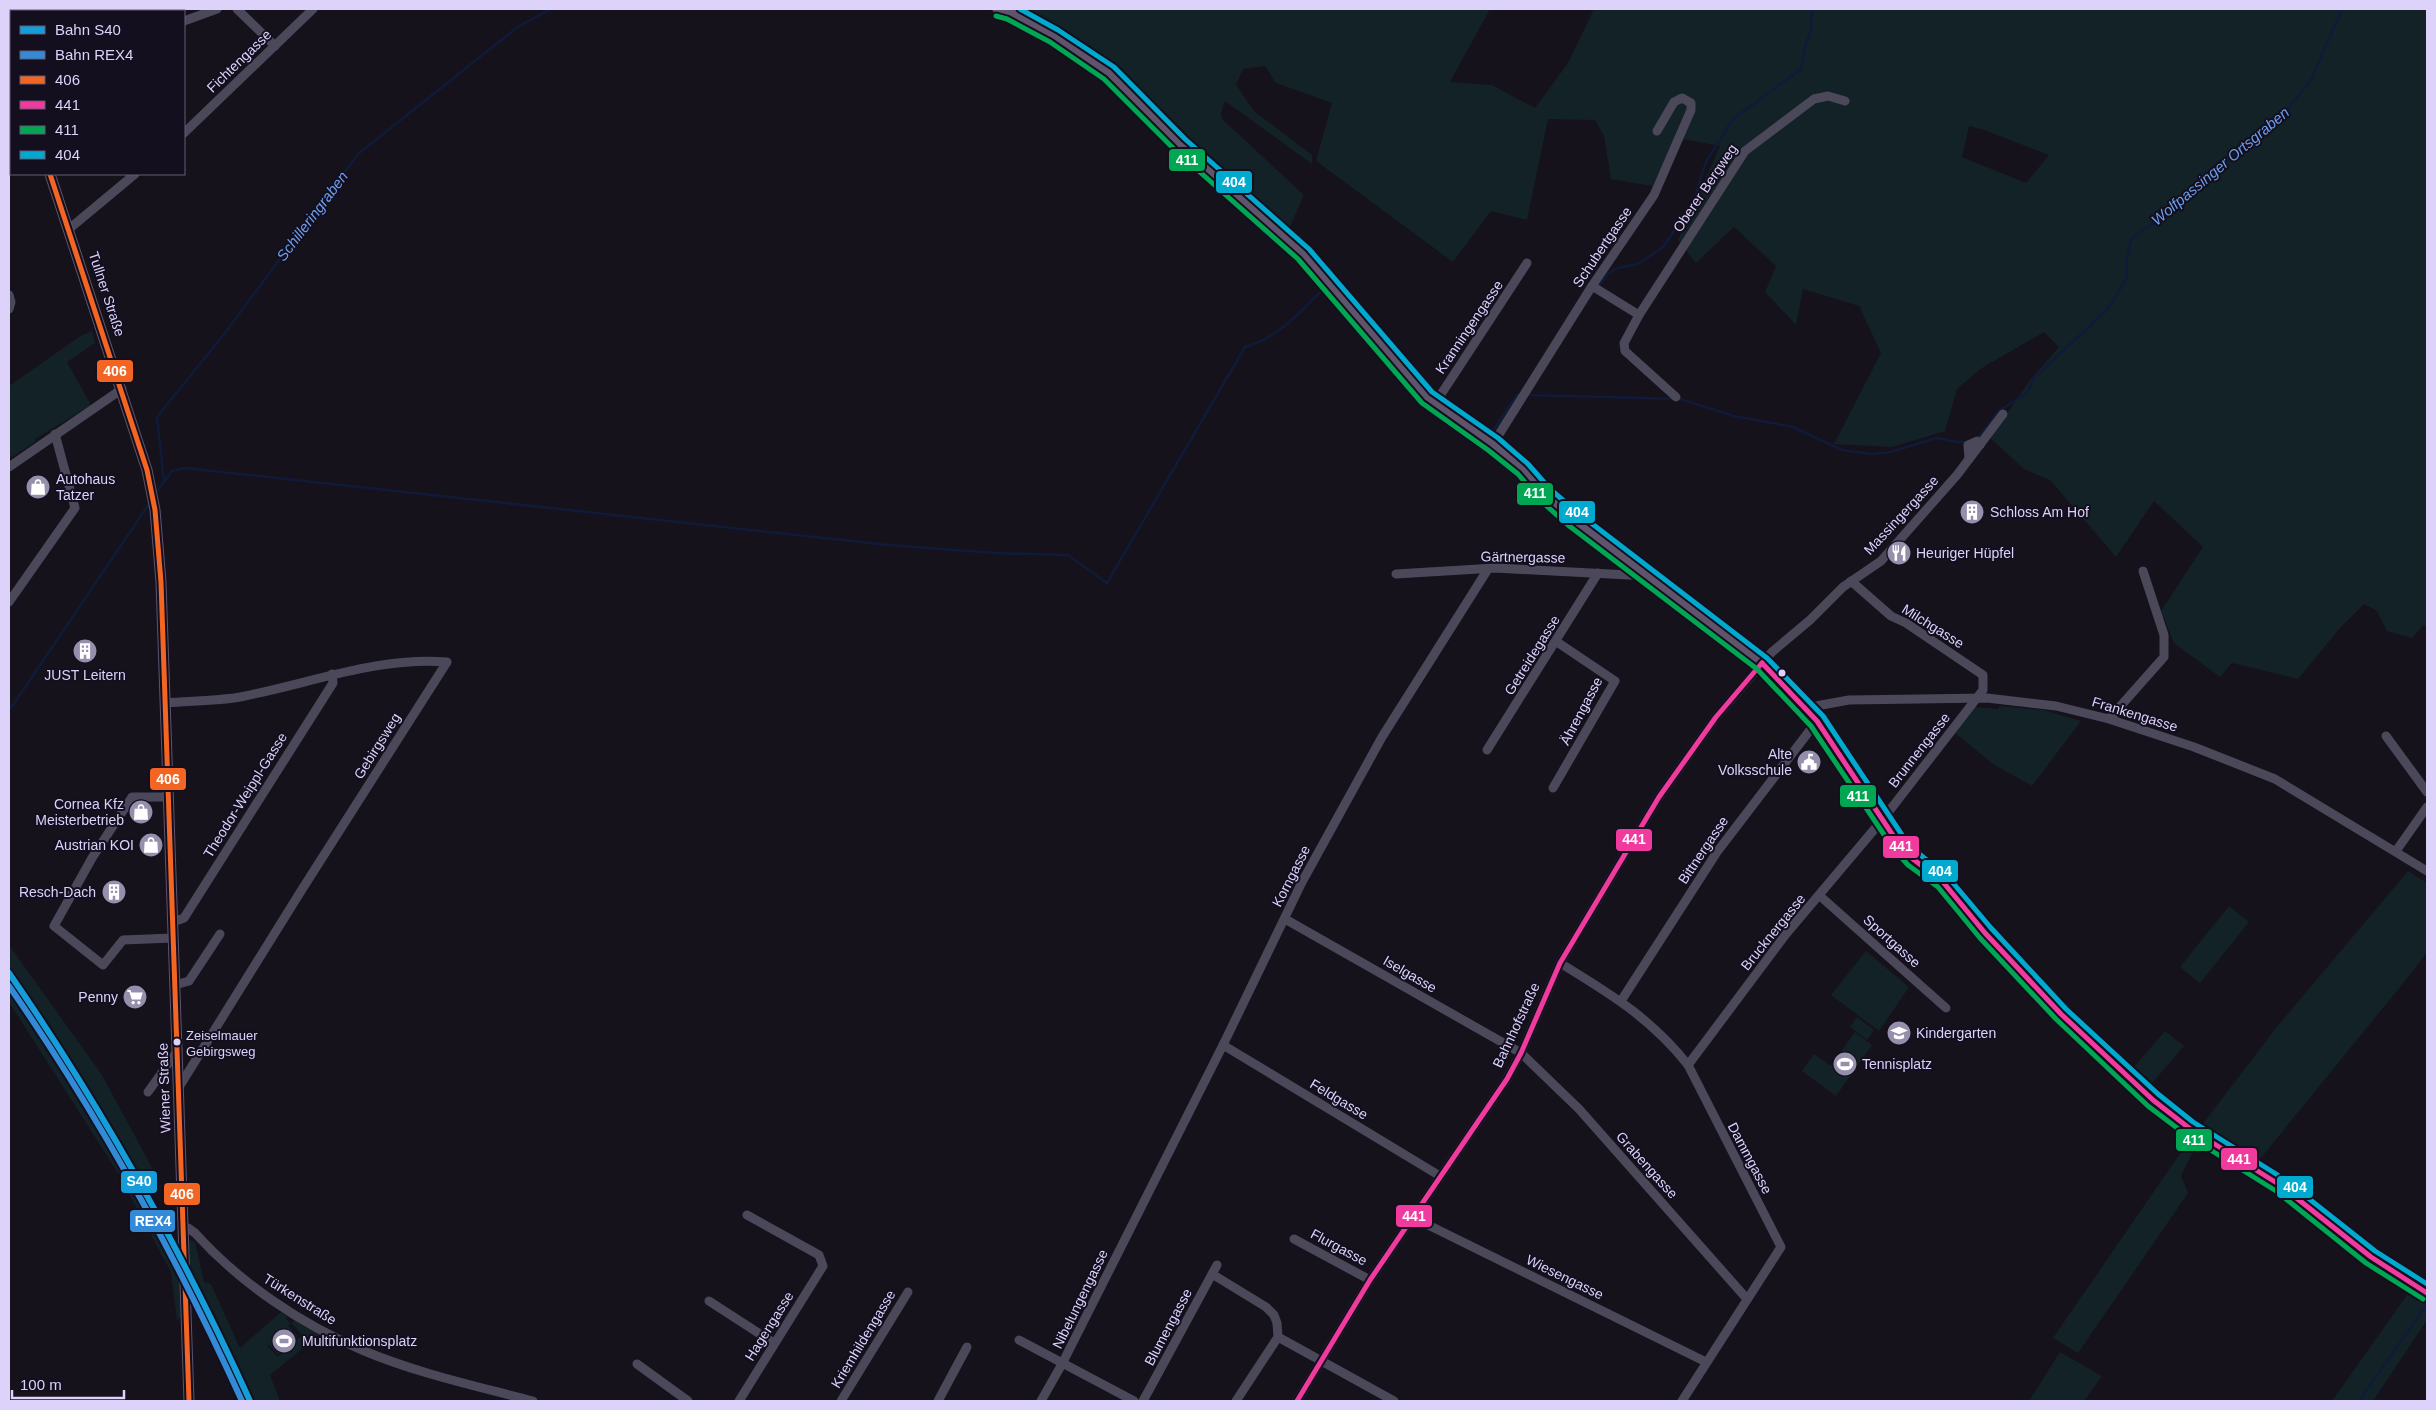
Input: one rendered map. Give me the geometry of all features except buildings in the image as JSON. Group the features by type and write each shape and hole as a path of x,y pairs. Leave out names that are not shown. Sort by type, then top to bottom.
{"main road":[{"path":"998,9 1010,12 1054,36 1109,73 1180,144 1289,240 1328,282 1409,380 1482,435 1523,469 1544,494 1573,519 1762,663 1817,721 1883,819 1906,839 1934,874 2030,982 2105,1056 2182,1122 2280,1185 2371,1256 2427,1293"},
{"name":"Tullner Straße","path":"50,175 122,389 150,482 155,510 162,582 165,703"},
{"name":"Wiener Straße","path":"165,703 189,1401"}],"street":[{"path":"185,21 217,9"},
{"path":"237,9 275,46"},
{"name":"Fichtengasse","path":"185,131 313,9"},
{"name":"Oberer Bergweg","path":"1676,397 1625,351 1624,344 1639,315 1745,151 1814,99 1828,96 1845,100"},
{"name":"Schubertgasse","path":"1493,444 1526,390 1654,195 1691,110 1691,104 1682,98 1674,102 1657,131"},
{"path":"69,229 134,175"},
{"name":"Kranningengasse","path":"1437,400 1528,263"},
{"path":"1595,287 1639,315"},
{"path":"9,467 122,389"},
{"name":"Massingergasse","path":"1762,663 1851,581 1881,561 1969,459 2003,414"},
{"path":"9,602 75,508 55,434"},
{"name":"Gärtnergasse","path":"1396,574 1488,569 1649,576"},
{"name":"Korngasse","path":"1140,1208 1223,1045 1306,874 1382,737 1488,569"},
{"path":"2109,719 2164,656 2164,635 2142,571"},
{"name":"Getreidegasse","path":"1487,750 1557,642 1598,573"},
{"name":"Milchgasse","path":"1851,581 1891,616 1906,622 1983,675 1983,690 1976,697"},
{"name":"Ährengasse","path":"1554,788 1615,681 1557,642"},
{"name":"Gebirgsweg","path":"165,703 233,698 332,674 427,661 447,662 301,891 179,1088"},
{"name":"Bahnhofstraße","path":"1297,1401 1370,1280 1507,1079 1521,1053 1560,963 1659,797 1716,717 1762,663"},
{"name":"Theodor-Weippl-Gasse","path":"173,922 184,918 333,683 332,674"},
{"name":"Frankengasse","path":"1805,708 1850,700 1976,697 2047,705 2109,719 2194,747 2275,779 2427,871"},
{"name":"Brunnengasse","path":"1883,819 1976,697"},
{"name":"Bittnergasse","path":"1621,1000 1717,852 1817,721"},
{"path":"2386,736 2427,792"},
{"path":"169,797 132,797 92,858 54,926 103,965 123,940 174,938"},
{"path":"2396,851 2427,807"},
{"name":"Brucknergasse","path":"1688,1065 1786,934 1883,819"},
{"name":"Sportgasse","path":"1820,896 1946,1008"},
{"name":"Iselgasse","path":"1285,919 1521,1053"},
{"path":"175,985 189,981 220,934"},
{"name":"Dammgasse","path":"1560,963 1621,1000 1668,1040 1688,1065 1781,1247 1682,1401"},
{"name":"Feldgasse","path":"1223,1045 1440,1176"},
{"path":"148,1092 178,1050"},
{"name":"Grabengasse","path":"1521,1053 1579,1109 1747,1299"},
{"name":"Nibelungengasse","path":"1041,1401 1062,1364 1140,1208"},
{"name":"Hagengasse","path":"739,1401 823,1266 820,1255 747,1215"},
{"name":"Wiesengasse","path":"1412,1217 1706,1362"},
{"name":"Türkenstraße","path":"184,1228 188,1228 195,1233 224,1262 267,1296 354,1347 405,1365 533,1401"},
{"name":"Flurgasse","path":"1294,1238 1370,1280"},
{"name":"Blumengasse","path":"1143,1401 1217,1265"},
{"path":"1212,1274 1266,1307 1274,1315 1278,1337 1236,1401"},
{"name":"Kriemhildengasse","path":"841,1401 908,1292"},
{"path":"709,1301 774,1344"},
{"path":"1278,1337 1394,1401"},
{"path":"1019,1340 1134,1401"},
{"path":"938,1401 968,1348"},
{"path":"637,1364 688,1401"}],"shaded area":[{"path":"1013,9 1490,9 1450,82 1492,85 1535,108 1568,63 1594,9 2427,9 2427,628 2423,625 2412,638 2387,631 2376,610 2364,604 2340,628 2298,679 2232,663 2220,677 2174,643 2161,611 2203,547 2154,501 2116,557 2050,480 2024,469 1990,438 2030,380 2059,347 2044,332 1982,368 1957,389 1945,431 1892,447 1834,444 1881,353 1859,306 1803,289 1796,325 1765,292 1776,266 1734,227 1696,263 1678,240 1720,146 1678,138 1652,186 1611,179 1604,136 1595,120 1548,119 1527,220 1491,211 1453,262 1316,161 1332,103 1276,83 1265,66 1243,69 1236,85 1254,111 1312,155 1312,164 1225,101 1221,113 1222,119 1304,195 1288,231 1281,228 1196,152 1195,143 1169,122 1122,77 1122,73 1075,38","holes":["1969,126 2049,155 2026,183 1962,157"]},
{"path":"92,331 95,343 67,362 91,405 35,439 35,442 12,457 9,456 9,386 82,335"},
{"path":"1999,706 2043,710 2081,721 2032,786 1993,764 1955,733 1974,707 1999,709"},
{"path":"2408,871 2427,883 2427,952 2413,971 2256,1164 2198,1130 2276,1028"},
{"path":"2229,906 2249,922 2200,983 2180,967"},
{"path":"9,945 102,1075 157,1177 145,1184 48,1025 9,970"},
{"path":"1866,951 1909,987 1879,1031 1831,995"},
{"path":"9,988 77,1091 130,1179 179,1269 181,1316 177,1321 171,1272 118,1173 9,1002"},
{"path":"1857,1017 1874,1030 1867,1040 1850,1027"},
{"path":"2165,1031 2184,1046 2147,1089 2128,1074"},
{"name":"Tennisplatz","path":"1855,1032 1872,1045 1836,1096 1802,1071 1814,1054 1831,1066"},
{"path":"2188,1142 2195,1147 2181,1176 2188,1193 2078,1353 2053,1338"},
{"path":"189,1240 195,1242 204,1282 211,1284 240,1348 281,1312 288,1317 286,1319 291,1324 288,1326 298,1336 278,1355 269,1345 267,1346 278,1357 302,1335 292,1324 294,1320 319,1335 270,1375 280,1401 255,1401 189,1265"},
{"path":"2412,1288 2427,1298 2427,1320 2373,1401 2332,1401"},
{"path":"2060,1352 2102,1376 2084,1401 2029,1401"}],"waterway":[{"name":"Schilleringraben","path":"164,482 157,417 225,333 358,154 519,26 551,9"},
{"path":"1590,297 1608,274 1617,268 1638,264 1663,247 1693,203 1706,162 1733,119 1801,69 1806,43 1811,31 1812,9"},
{"name":"Wolfpassinger Ortsgraben","path":"1977,439 1999,411 2027,393 2034,378 2108,309 2127,278 2126,263 2131,239 2175,207 2210,174 2247,147 2275,118 2289,108 2312,78 2342,9"},
{"path":"1331,281 1334,277 1437,396"},
{"path":"156,493 172,471 185,468 888,545 995,553 1068,555 1107,583 1245,347 1280,330 1327,285"},
{"name":"Wolfpassinger Ortsgraben","path":"1441,400 1492,432 1517,395 1522,395"},
{"name":"Wolfpassinger Ortsgraben","path":"1527,395 1680,399 1734,416 1793,427 1842,450 1872,454 1891,452 1936,438 1967,442"},
{"path":"9,708 13,705 149,504"},
{"path":"2359,1401 2427,1304"}],"rail line":[{"name":"S40","path":"9,973 77,1076 139,1182 197,1290 250,1401"},
{"name":"REX4","path":"9,986 75,1086 135,1188 191,1293 242,1401"}],"transit line":[{"name":"404","path":"1020,9 1058,30 1114,67 1185,139 1309,249 1432,392 1498,438 1528,464 1550,489 1578,513 1767,658 1823,716 1904,838 1918,853 1948,877 1991,928 2066,1009 2158,1094 2193,1122 2284,1179 2375,1251 2427,1284"},
{"name":"411","path":"996,16 1007,19 1050,42 1104,79 1175,150 1298,259 1422,403 1518,474 1540,500 1568,525 1757,669 1811,726 1893,848 1908,865 1938,887 1980,938 2056,1019 2148,1106 2185,1134 2276,1191 2366,1263 2423,1299"},
{"name":"406","path":"50,175 147,470 155,510 161,582 189,1401"},
{"name":"441","path":"1762,663 1817,721 1898,843 1913,859 1943,882 1985,933 2061,1014 2153,1100 2189,1128 2280,1185 2371,1257 2427,1293"},
{"name":"441","path":"1297,1401 1370,1280 1507,1079 1521,1053 1560,963 1659,797 1716,717 1762,663"}],"place":[{"name":"Autohaus Tatzer","path":"38,487"},
{"name":"Schloss Am Hof","path":"1972,512"},
{"name":"Heuriger Hüpfel","path":"1899,553"},
{"name":"JUST Leitern","path":"85,651"},
{"name":"Alte Volksschule","path":"1809,762"},
{"name":"Cornea Kfz Meisterbetrieb","path":"141,812"},
{"name":"Austrian KOI","path":"151,845"},
{"name":"Resch-Dach","path":"114,892"},
{"name":"Penny","path":"135,997"},
{"name":"Kindergarten","path":"1899,1033"},
{"name":"Zeiselmauer Gebirgsweg","path":"177,1042"},
{"name":"Tennisplatz","path":"1845,1064"},
{"name":"Multifunktionsplatz","path":"284,1341"}]}
